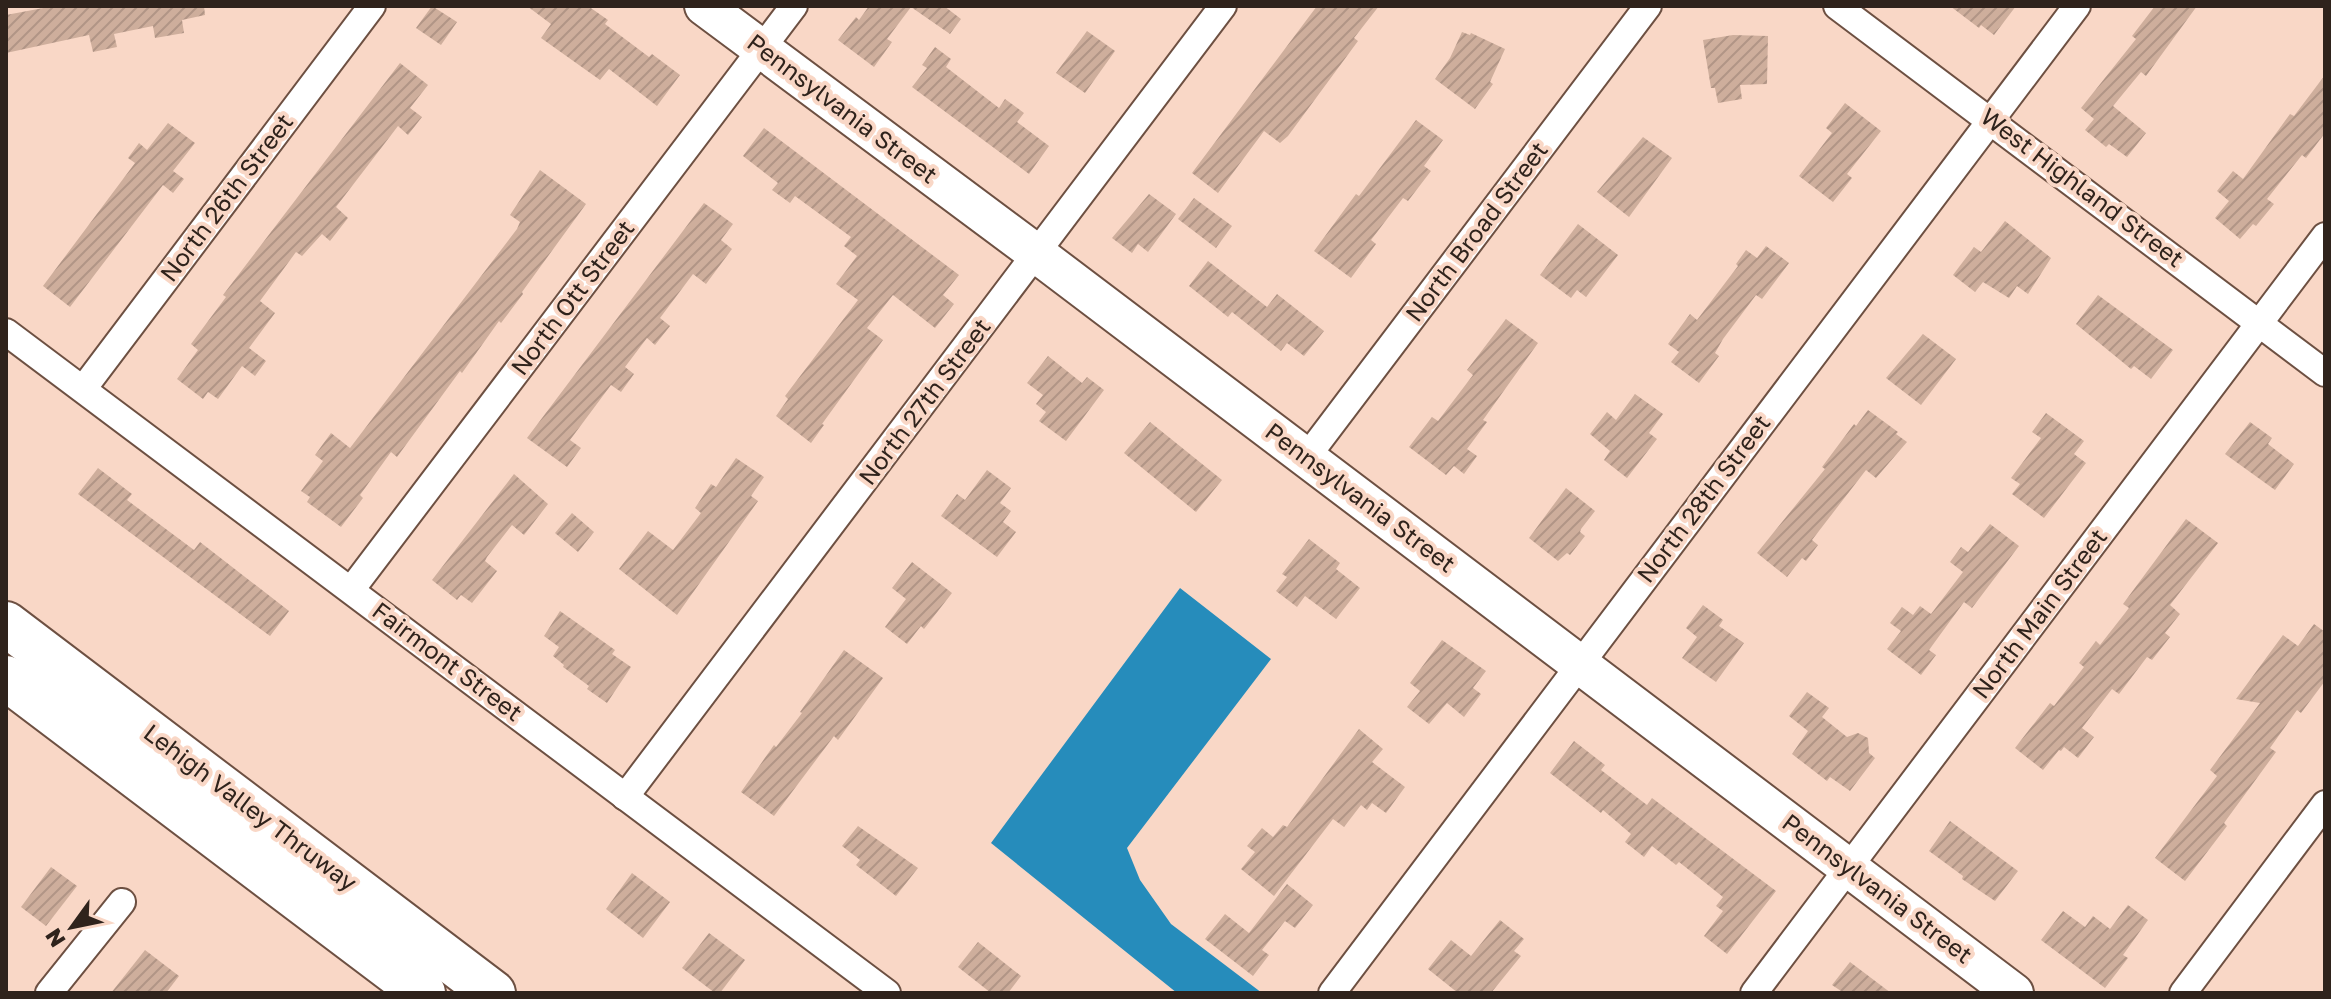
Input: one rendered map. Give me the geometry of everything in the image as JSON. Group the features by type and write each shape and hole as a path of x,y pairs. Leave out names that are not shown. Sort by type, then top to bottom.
{"highway":[{"name":"Lehigh Valley Thruway","path":"6,624 493,993"},
{"name":"Lehigh Valley Thruway","path":"6,678 423,993"}],"street":[{"name":"North 26th Street","path":"83,389 372,6"},
{"name":"Pennsylvania Street","path":"704,6 2014,993"},
{"name":"North Ott Street","path":"351,590 794,6"},
{"name":"North 27th Street","path":"625,797 1223,6"},
{"name":"North Broad Street","path":"1306,458 1648,6"},
{"name":"West Highland Street","path":"1837,6 2325,373"},
{"name":"North 28th Street","path":"1332,993 2077,6"},
{"name":"North Main Street","path":"1754,993 2325,236"},
{"name":"Fairmont Street","path":"6,332 887,993"},
{"path":"2183,993 2325,804"},
{"path":"49,993 122,902"}],"water":[{"path":"1180,588 1271,659 1127,848 1140,880 1171,924 1262,993 1177,993 991,843"}],"building":[{"path":"54,6 204,6 205,15 182,20 184,33 155,38 153,26 114,34 117,47 93,52 89,35 6,53 6,15"},
{"path":"432,6 457,22 441,45 416,28"},
{"path":"527,6 588,6 608,20 605,24 649,57 652,54 680,75 657,106 609,69 600,80 541,38 551,24"},
{"path":"869,6 944,6 961,19 950,34 911,7 887,39 892,42 874,67 838,40"},
{"path":"1317,6 1379,6 1354,38 1358,41 1288,136 1280,143 1264,131 1218,193 1192,173"},
{"path":"1950,6 2016,6 1994,35 1981,25 1979,28"},
{"path":"2155,6 2197,6 2146,76 2141,72 2113,106 2146,133 2127,157 2109,144 2106,147 2085,130 2094,119 2081,108 2136,39 2132,36"},
{"path":"1087,31 1115,51 1085,93 1056,73"},
{"path":"1462,32 1505,49 1490,82 1493,84 1475,109 1435,79 1450,58"},
{"path":"1733,35 1768,36 1767,84 1740,85 1742,99 1718,103 1715,88 1711,88 1703,40"},
{"path":"935,47 951,59 946,67 999,108 1005,99 1024,113 1017,122 1049,146 1029,174 912,87 927,68 922,65"},
{"path":"400,63 428,85 410,108 422,117 408,135 398,126 336,207 348,218 330,241 322,234 302,256 296,252 260,301 275,313 249,348 266,361 255,376 242,366 218,399 208,392 203,399 177,379 198,350 191,344 226,297 223,295"},
{"path":"2325,75 2325,133 2306,158 2302,155 2267,199 2274,204 2256,226 2253,224 2240,239 2215,218 2229,201 2217,191 2233,171 2243,179 2290,114 2294,116"},
{"path":"1845,103 1881,131 1847,174 1852,178 1833,202 1799,176 1832,133 1826,128"},
{"path":"1416,120 1443,140 1424,166 1431,171 1408,201 1403,198 1371,240 1376,244 1351,278 1314,251"},
{"path":"168,123 195,143 173,171 184,179 173,193 163,185 70,307 43,286 135,163 128,158 139,143 147,150"},
{"path":"764,128 959,275 943,295 954,304 935,328 893,295 867,328 883,340 811,443 776,416 788,399 785,396 858,300 836,284 857,256 844,246 851,237 795,196 790,203 772,190 778,183 743,156"},
{"path":"1643,137 1672,158 1629,217 1597,192"},
{"path":"540,170 586,204 523,294 501,323 499,321 462,373 460,371 397,457 391,452 341,527 307,502 310,497 301,491 323,461 315,455 331,433 350,448 517,229 520,222 510,215"},
{"path":"1149,194 1176,214 1148,252 1138,244 1132,253 1112,238"},
{"path":"1194,198 1232,226 1216,248 1178,219"},
{"path":"704,203 733,224 721,240 732,249 706,284 693,274 660,318 670,326 655,345 647,338 625,367 634,374 621,392 611,385 570,440 581,448 567,467 527,438"},
{"path":"2005,221 2051,258 2028,294 2017,286 2009,298 1983,282 1975,292 1953,275 1974,247 1981,252"},
{"path":"1578,224 1618,255 1586,297 1577,290 1571,298 1540,275"},
{"path":"1766,246 1789,263 1762,299 1756,295 1723,339 1715,353 1719,356 1699,383 1671,362 1679,352 1668,344 1690,314 1697,320 1738,266 1736,264 1746,250 1757,258"},
{"path":"1208,261 1267,307 1277,294 1324,331 1304,356 1287,343 1281,351 1232,312 1228,317 1189,286"},
{"path":"2098,295 2173,350 2151,379 2134,366 2131,369 2076,324"},
{"path":"1506,319 1538,343 1483,420 1487,422 1467,449 1477,456 1464,474 1454,466 1446,475 1409,447 1432,417 1438,421 1473,375 1467,370"},
{"path":"1923,334 1956,359 1921,405 1886,378"},
{"path":"1048,356 1082,383 1087,377 1104,390 1066,441 1039,421 1046,412 1036,404 1043,395 1027,383"},
{"path":"1635,394 1663,414 1649,433 1657,439 1627,478 1604,460 1610,451 1590,434 1607,412 1616,420"},
{"path":"1868,410 1907,442 1876,478 1866,470 1812,540 1818,545 1806,561 1802,558 1787,577 1757,553 1825,469 1822,467 1854,424 1856,426"},
{"path":"2046,413 2084,441 2074,454 2086,463 2044,518 2012,494 2020,484 2011,478 2041,438 2032,432"},
{"path":"1150,422 1222,480 1196,512 1124,453"},
{"path":"2250,422 2272,438 2268,444 2294,464 2275,490 2225,454"},
{"path":"736,458 764,477 751,496 758,501 677,615 619,569 648,531 673,550 701,513 695,508 711,484 716,487"},
{"path":"98,468 132,494 127,500 194,550 200,542 289,611 270,636 78,494"},
{"path":"987,470 1011,488 1000,503 1011,511 1003,522 1016,532 997,557 941,516 957,494 965,500"},
{"path":"514,474 548,504 524,535 512,525 487,557 485,561 497,571 472,603 461,595 457,600 432,580"},
{"path":"1566,488 1595,511 1581,529 1585,536 1570,555 1567,553 1558,561 1529,538"},
{"path":"572,513 594,532 578,552 555,533"},
{"path":"2186,519 2218,543 2170,605 2180,614 2165,633 2170,637 2152,660 2147,657 2119,694 2112,689 2082,728 2094,737 2078,758 2064,747 2043,770 2015,748 2050,703 2054,706 2084,667 2079,663 2096,641 2100,645 2129,608 2123,604"},
{"path":"1990,524 2019,546 1972,608 1964,602 1929,650 1936,655 1921,675 1887,649 1901,631 1890,623 1902,607 1913,615 1920,606 1931,614 1963,572 1950,562 1961,547 1968,552"},
{"path":"1309,539 1340,563 1336,569 1360,588 1336,619 1305,596 1297,607 1276,591 1287,577 1282,574"},
{"path":"912,562 952,593 924,629 921,626 907,644 885,627 906,599 892,588"},
{"path":"1703,605 1723,620 1719,626 1744,643 1716,682 1682,658 1697,637 1686,628"},
{"path":"560,611 615,650 612,654 631,667 607,703 587,689 589,686 553,656 559,647 544,636"},
{"path":"2314,624 2325,632 2325,681 2301,713 2297,710 2270,748 2276,752 2224,823 2227,826 2185,881 2155,858 2217,776 2210,770 2260,703 2236,699 2283,635 2298,646"},
{"path":"1442,640 1486,671 1473,688 1481,694 1464,717 1447,703 1429,724 1407,707 1420,691 1410,683"},
{"path":"844,650 883,678 838,740 834,736 774,816 741,792 774,745 776,747 802,713"},
{"path":"1807,692 1829,708 1822,717 1847,737 1858,733 1868,738 1869,753 1875,758 1850,791 1830,777 1827,781 1792,754 1808,731 1789,716"},
{"path":"1359,729 1383,749 1372,762 1405,787 1386,813 1372,803 1367,810 1361,805 1344,827 1333,819 1274,896 1241,869 1255,852 1247,846 1262,828 1273,837 1283,825 1287,827"},
{"path":"1574,741 1605,765 1601,770 1647,805 1652,798 1776,891 1727,954 1704,936 1723,911 1716,906 1723,897 1679,862 1676,865 1652,846 1644,857 1625,842 1631,834 1550,773"},
{"path":"1950,821 2018,871 1995,901 1929,851"},
{"path":"858,826 918,868 896,896 856,865 860,860 842,846"},
{"path":"51,867 77,886 46,926 21,907"},
{"path":"632,873 670,902 643,938 606,909"},
{"path":"1287,884 1313,905 1295,928 1285,921 1262,950 1269,955 1253,976 1205,939 1225,914 1249,933"},
{"path":"2128,905 2148,920 2123,955 2128,958 2105,988 2041,940 2063,911 2085,927 2093,916 2110,929"},
{"path":"1500,920 1524,939 1514,951 1521,956 1491,993 1458,993 1428,969 1451,940 1471,956"},
{"path":"709,933 745,960 720,993 715,993 682,968"},
{"path":"978,942 1021,976 1008,993 991,993 958,967"},
{"path":"145,950 179,976 166,993 111,993"},
{"path":"1850,962 1891,993 1844,993 1832,985"}]}
